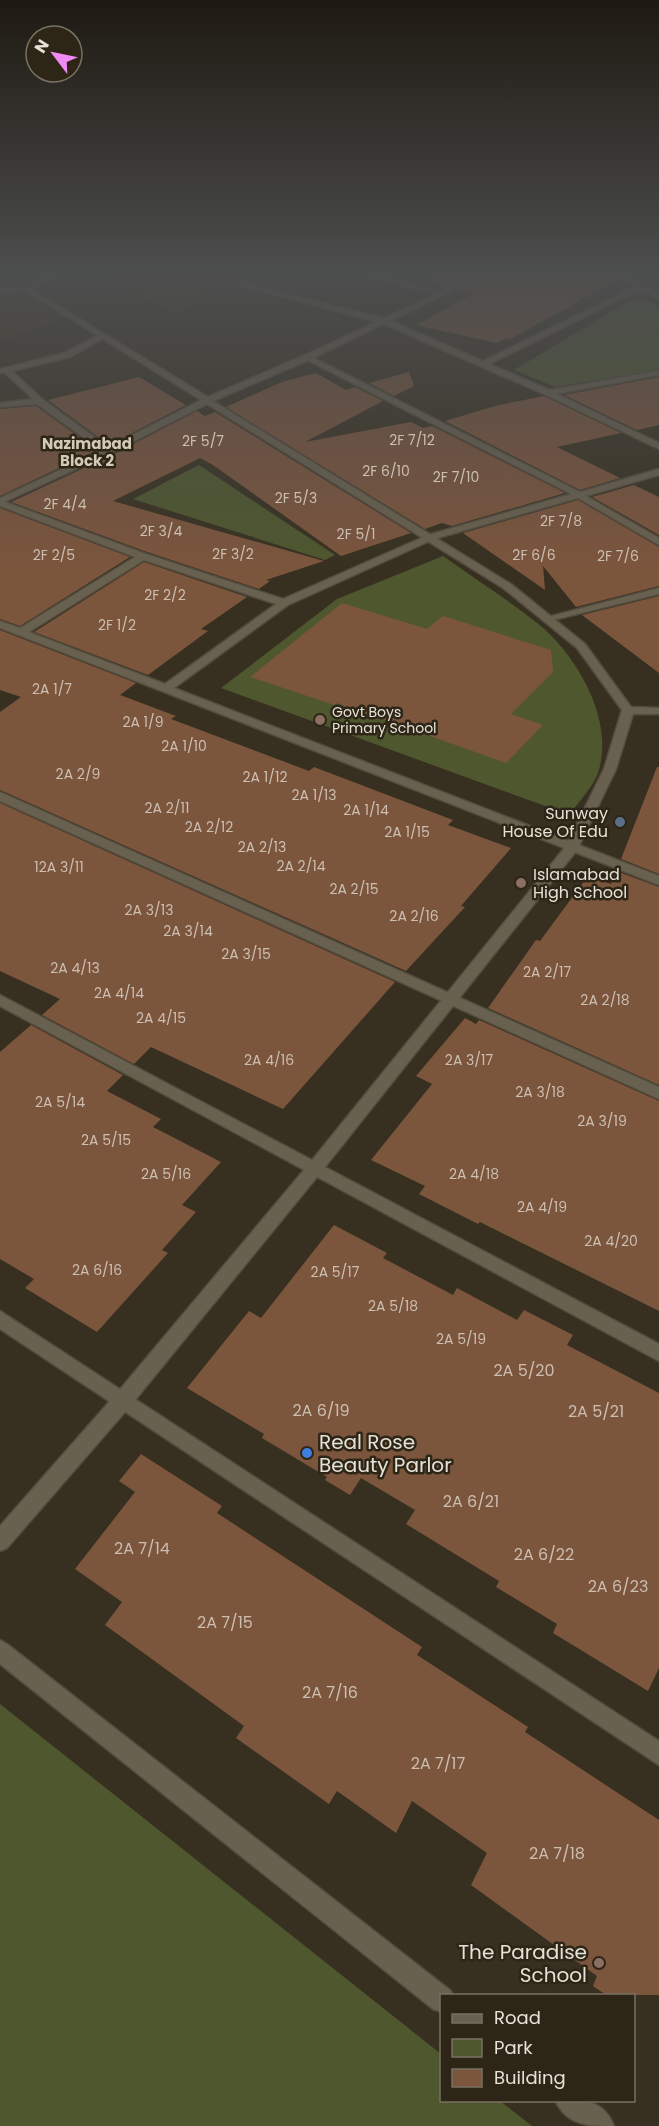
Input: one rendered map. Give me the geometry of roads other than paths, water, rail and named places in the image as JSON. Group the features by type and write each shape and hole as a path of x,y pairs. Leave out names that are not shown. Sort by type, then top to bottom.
{"street":[{"path":"4,371 39,401 108,451"},
{"path":"159,371 431,537 507,586 582,646 628,710"},
{"path":"0,502 206,401 275,371"},
{"path":"336,371 579,495 659,542"},
{"path":"499,371 656,442"},
{"path":"549,393 659,373"},
{"path":"0,405 39,401"},
{"path":"168,687 284,603 431,537 659,472"},
{"path":"0,502 143,556 284,603"},
{"path":"21,632 143,556"},
{"path":"549,618 659,591"},
{"path":"0,624 168,687 659,881"},
{"path":"628,710 659,711"},
{"path":"0,1541 124,1399 315,1168 572,847 610,769 628,710"},
{"path":"0,796 450,1001 659,1093"},
{"path":"0,1000 659,1353"},
{"path":"0,1319 659,1754"},
{"path":"0,1651 440,1999"},
{"path":"570,2102 600,2126"}],"place":[{"name":"Govt Boys Primary School","path":"320,720"},
{"name":"Sunway House Of Edu","path":"620,822"},
{"name":"Islamabad High School","path":"521,883"},
{"name":"Real Rose Beauty Parlor","path":"307,1453"},
{"name":"The Paradise School","path":"599,1963"}],"district":[{"name":"Nazimabad Block 2","path":"87,452"}]}
